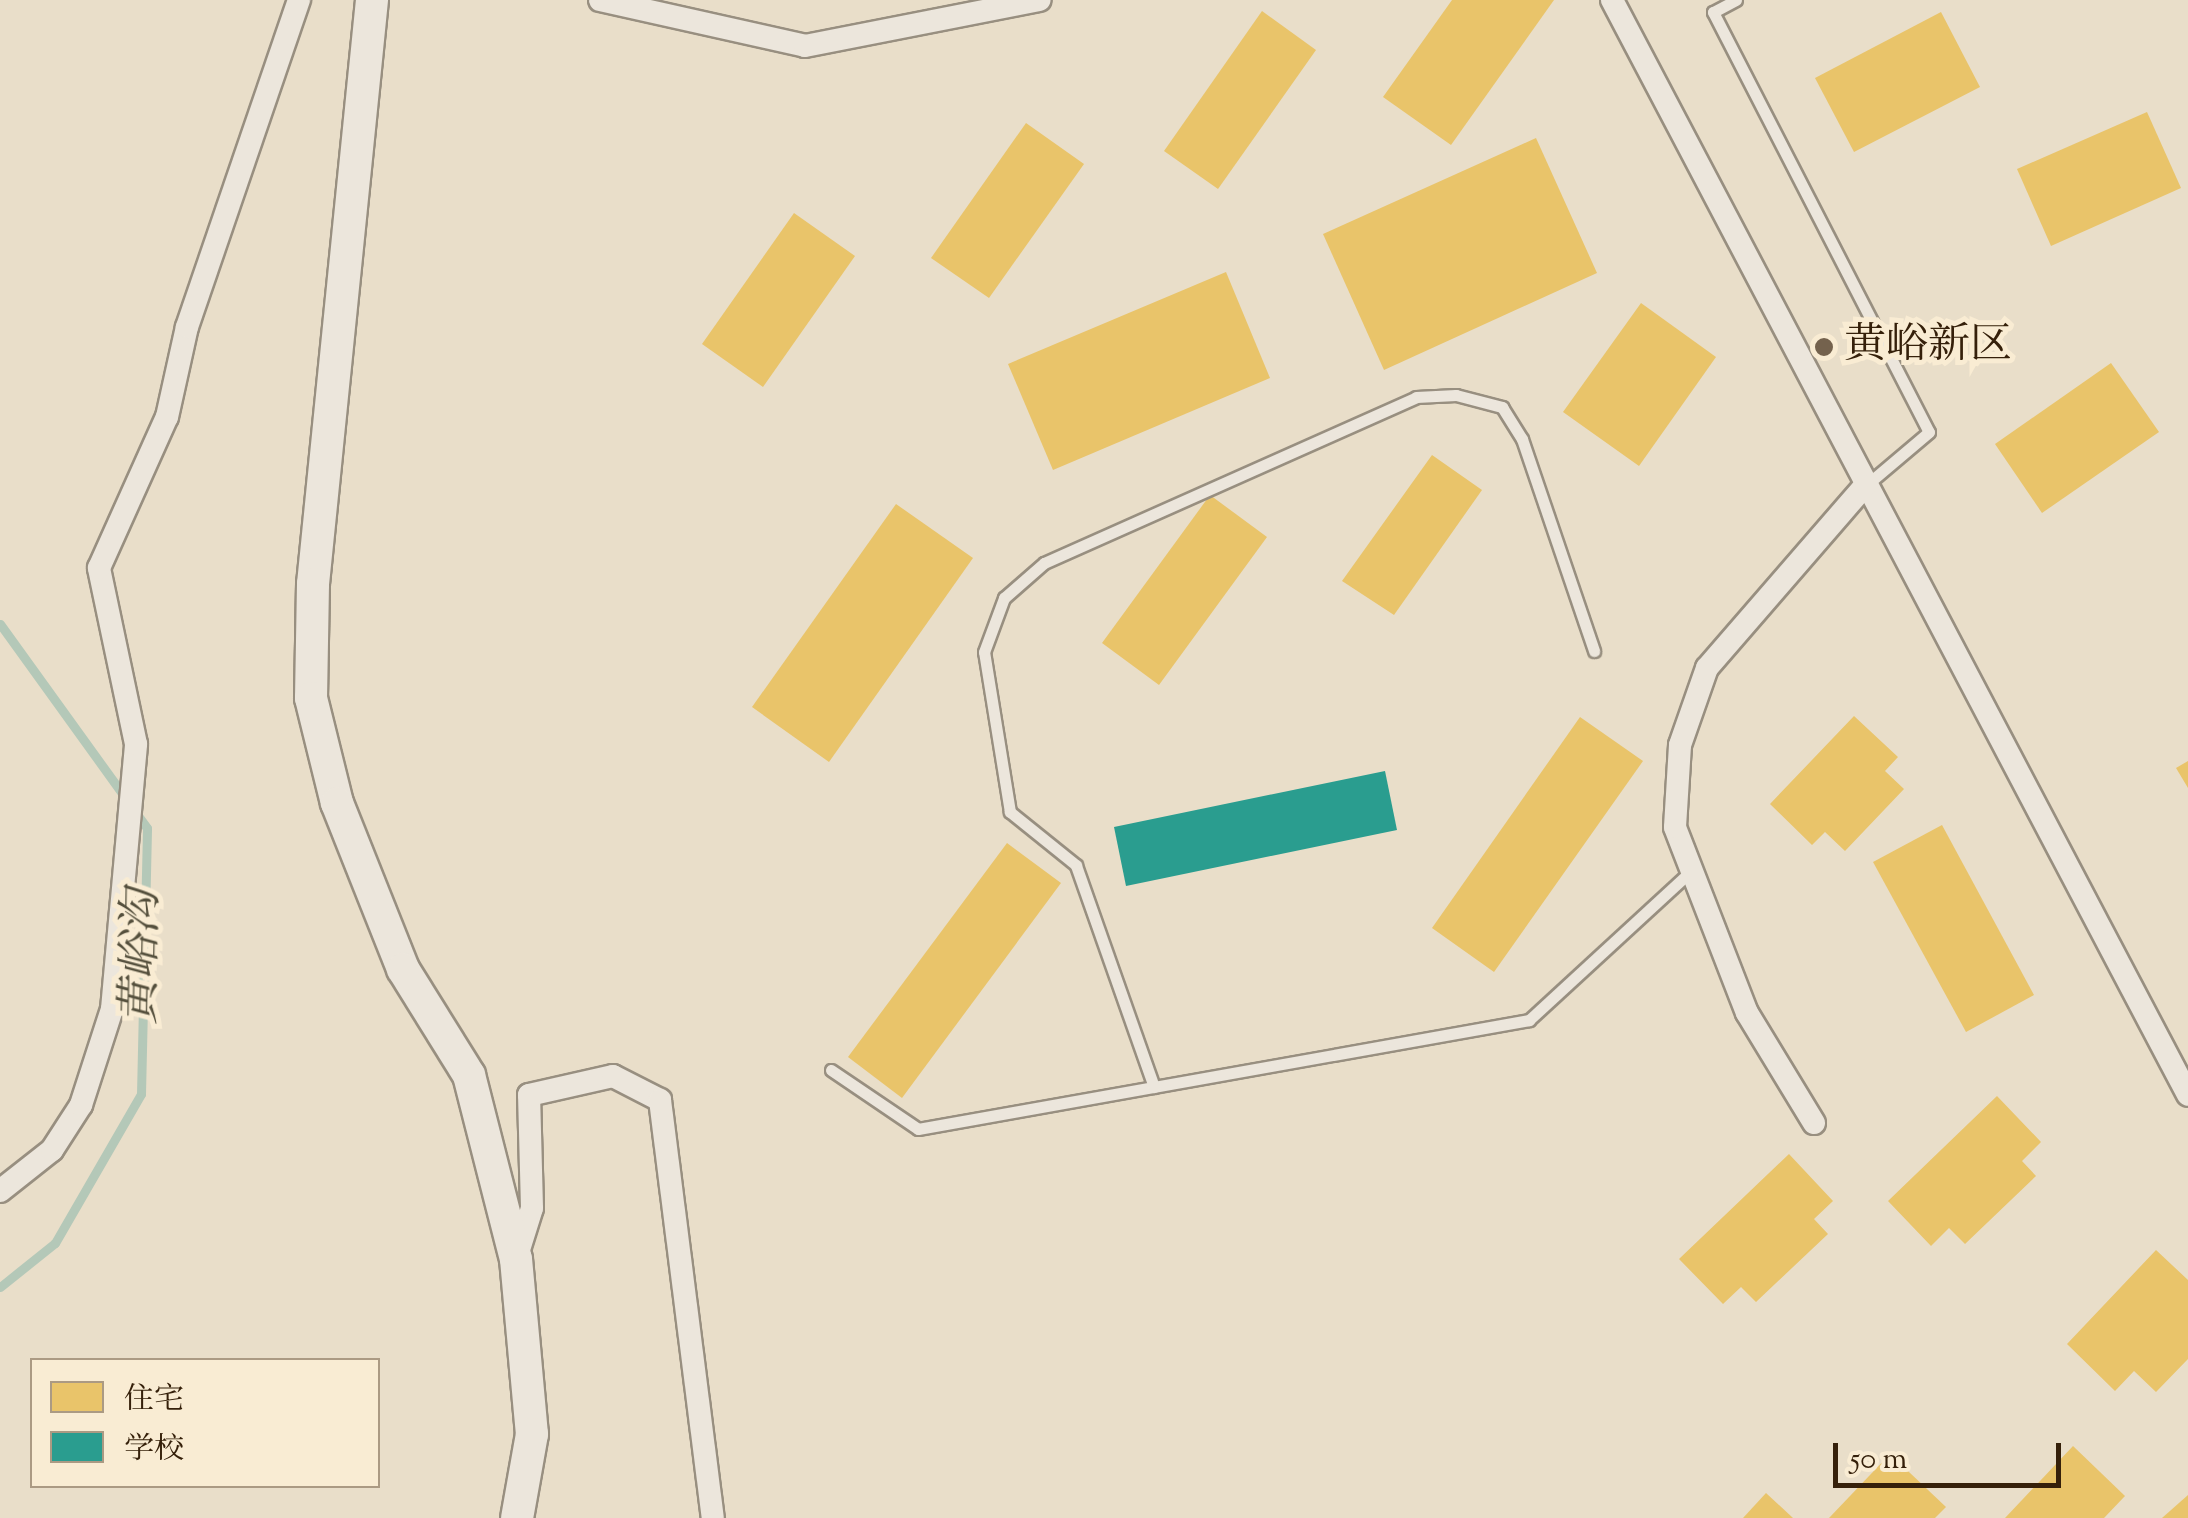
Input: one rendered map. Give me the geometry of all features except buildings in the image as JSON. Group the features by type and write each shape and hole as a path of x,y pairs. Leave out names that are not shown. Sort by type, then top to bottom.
{"main road":[{"path":"372,0 313,584 311,698 337,802 403,969 470,1075 516,1259 532,1434 517,1518"}],"street":[{"path":"0,1191 52,1150 82,1105 112,1009 136,744 99,568 166,417 187,327 299,0"},
{"path":"600,0 805,46 1040,0"},
{"path":"1612,0 1864,486 2069,855 2188,1095"},
{"path":"1814,1122 1747,1012 1675,826 1680,745 1708,668 1864,486"},
{"path":"516,1259 532,1208 529,1095 613,1076 660,1100 713,1518"}],"lane":[{"path":"1736,0 1714,12 1929,432 1864,486"},
{"path":"1154,1087 1076,864 1010,812 984,652 1004,598 1080,547 1416,397 1456,394 1502,407 1522,439 1594,651"},
{"path":"831,1070 918,1130 1529,1020 1692,870"}],"waterway":[{"name":"黄峪沟","path":"0,624 127,800"},
{"name":"黄峪沟","path":"0,1287 55,1243 141,1094 147,828 136,813"}],"place":[{"name":"黄峪新区","path":"1824,347"}]}
